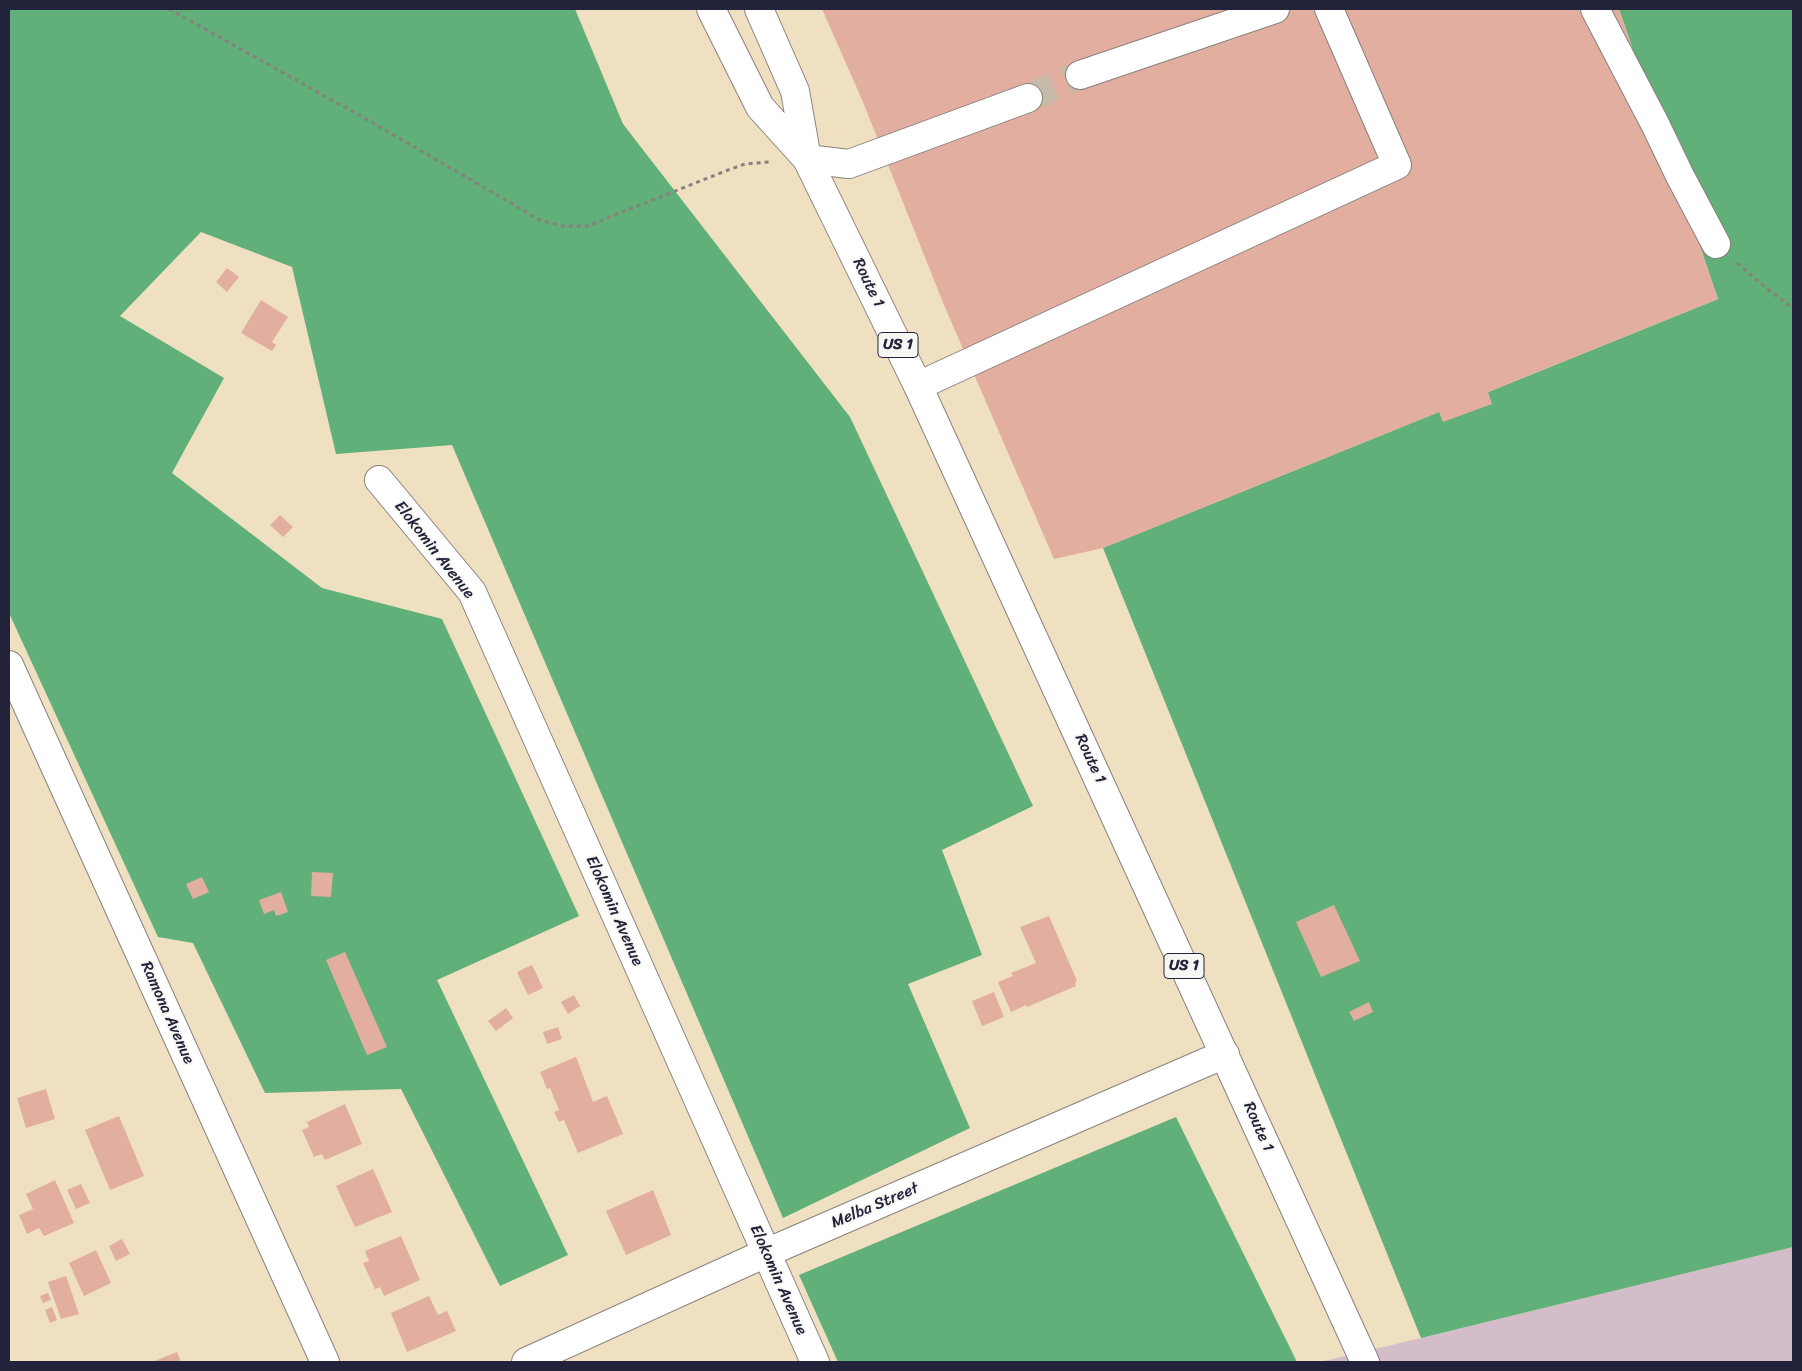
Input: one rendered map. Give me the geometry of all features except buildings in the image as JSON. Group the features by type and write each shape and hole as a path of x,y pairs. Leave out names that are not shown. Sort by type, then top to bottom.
{"street":[{"name":"Route 1","path":"711,9 760,107 807,159 918,386 1004,570 1365,1362"},
{"name":"Route 1","path":"759,9 796,91 807,159"},
{"path":"1080,75 1275,9"},
{"path":"918,386 1397,165 1329,9"},
{"path":"1595,9 1656,124 1680,176 1716,244"},
{"path":"807,159 849,164 1028,98"},
{"name":"Elokomin Avenue","path":"378,480 472,592 815,1362"},
{"name":"Ramona Avenue","path":"9,665 326,1362"},
{"name":"Melba Street","path":"526,1362 766,1253 1225,1054"}],"path":[{"path":"169,9 366,119 540,220 563,226 588,226 746,164 807,159"},
{"path":"1716,244 1771,292 1793,308"}],"shaded area":[{"path":"1793,1247 1793,1362 1320,1362 1421,1338"}],"green space":[{"path":"9,9 575,9 623,124 850,417 1033,806 942,850 982,955 908,984 970,1128 783,1218 452,445 336,454 292,267 201,232 120,316 224,378 172,473 322,588 442,619 579,916 437,980 568,1255 500,1286 401,1089 265,1093 193,943 158,937 9,613"},
{"path":"1619,9 1793,9 1793,1247 1421,1338 1103,548 1718,299"},
{"path":"1176,1117 1297,1362 838,1362 799,1275"}],"tunnel":[{"path":"1028,98 1080,75"}]}
